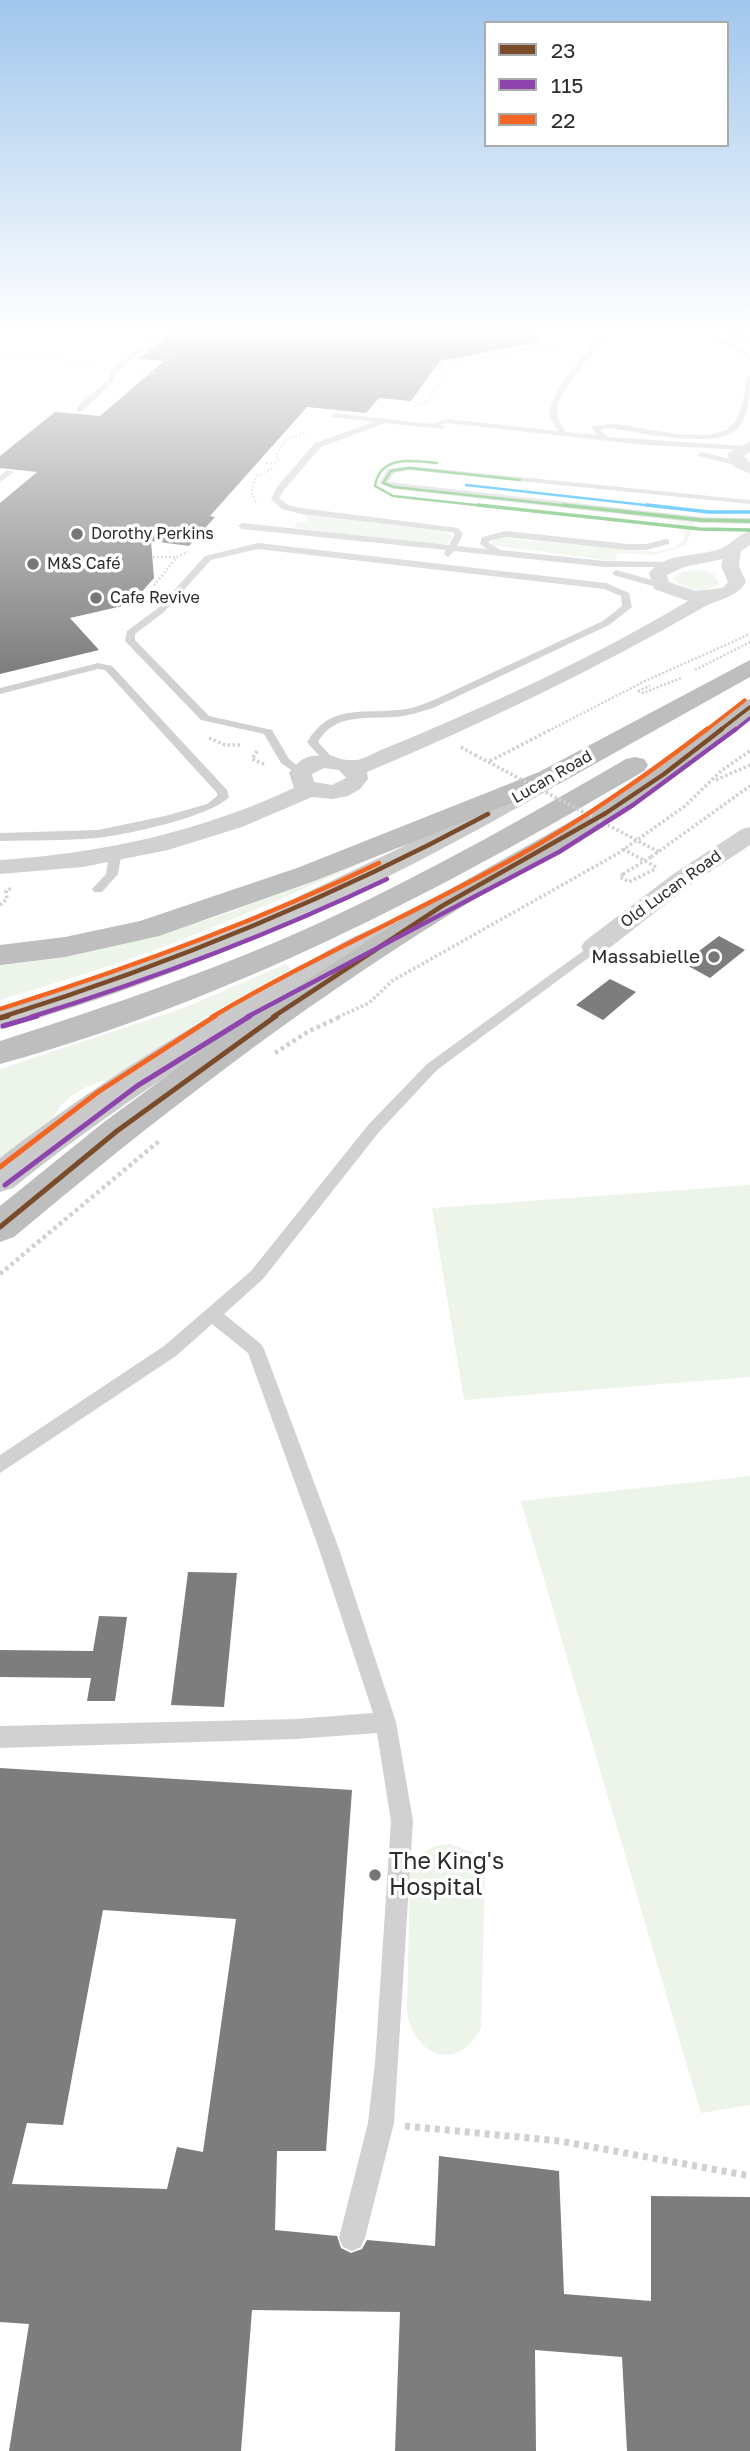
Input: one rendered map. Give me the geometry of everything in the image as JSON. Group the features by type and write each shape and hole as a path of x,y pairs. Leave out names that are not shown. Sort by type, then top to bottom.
{"highway":[{"name":"Lucan Road","path":"550,778 750,667"},
{"path":"0,1227 117,1132 236,1042 442,906 618,806 750,707"},
{"path":"0,1053 141,1007 228,974 342,924 482,854 639,763 750,707"},
{"path":"0,955 65,947 148,929 201,913 550,778"}],"main road":[{"name":"Lucan Road","path":"0,1017 159,966 285,917 371,877 550,778"},
{"path":"0,1178 116,1091 205,1034 274,993 442,906"}],"street":[{"path":"747,447 735,454 735,458 747,467"},
{"path":"658,628 669,602 658,573 678,564 733,552 750,536"},
{"path":"0,867 115,856 213,832 305,781 315,763 346,766 427,738 658,628 699,602 735,588 737,582 730,566 733,552"},
{"path":"678,564 709,565 733,575"},
{"path":"664,587 693,597 719,596"},
{"path":"305,781 328,792 347,788 357,779 346,766"},
{"name":"Old Lucan Road","path":"594,947 681,880 750,834"}],"lane":[{"path":"318,445 279,489 275,499 285,507 455,530 459,534 450,551"},
{"path":"655,445 747,467"},
{"path":"706,445 747,447"},
{"path":"750,502 409,468 391,471 383,481 394,487 709,521 750,521"},
{"path":"0,480 10,471"},
{"path":"668,516 681,513 686,502 676,495"},
{"path":"242,526 389,542 626,574 664,587"},
{"path":"278,530 218,547 161,610 130,633 130,641 205,718 268,732 285,761 305,781"},
{"path":"507,553 487,547 485,539 506,534 646,548 666,542"},
{"path":"208,558 258,546 606,586 626,595 627,607 606,623 431,704 396,714 357,714 335,719 316,732 312,742 326,757 346,766"},
{"path":"450,551 507,553 630,566 678,564"},
{"path":"0,691 98,666 108,668 223,792 223,797 211,806 120,830 86,835 0,837"},
{"path":"98,889 111,878 117,867 115,856"},
{"path":"0,1465 170,1351 261,1271 374,1128 432,1067 594,947"},
{"path":"212,1314 255,1349 329,1549 386,1723 402,1821 381,2123 352,2238"},
{"path":"0,1737 296,1729 386,1723"}],"path":[{"path":"266,463 278,464"},
{"path":"153,557 177,557"},
{"path":"490,761 643,682 750,634"},
{"path":"643,682 650,686 638,691 643,693 681,678 750,642"},
{"path":"206,733 210,739 225,745 246,744"},
{"path":"256,745 258,750 252,757 253,762 272,765"},
{"path":"457,745 659,852"},
{"path":"267,1058 309,1031 369,1003 392,981 623,849 685,806 722,770 750,751"},
{"path":"712,782 750,765"},
{"path":"649,870 629,881 620,877 750,786"},
{"path":"623,849 656,867"},
{"path":"0,1274 163,1137"},
{"path":"381,2123 560,2141 750,2176"}],"shaded area":[{"path":"305,515 443,531 453,536 448,543 438,545 294,528 297,522 308,521"},
{"path":"673,522 696,522 685,546 654,555 618,553 614,561 491,545 493,540 503,538 655,552 675,547 684,540 685,531 676,528 677,523"},
{"path":"699,570 713,574 720,584 695,590 683,587 673,579 683,571"},
{"path":"375,857 173,943 0,1000 0,964 133,940 214,918 355,862"},
{"path":"286,964 291,969 219,1009 109,1080 93,1084 69,1098 54,1118 0,1158 0,1069 181,1009"},
{"path":"750,1185 750,1377 464,1400 432,1208"},
{"path":"750,1476 750,2105 701,2113 521,1501"},
{"path":"450,1844 472,1852 485,1875 481,2028 472,2042 461,2051 449,2055 427,2049 418,2040 407,2012 410,1874 416,1861 430,1848"}],"building":[{"path":"13,445 273,445 210,516 215,517 189,546 151,541 154,578 131,604 70,618 99,650 0,674 0,503 37,472 0,468 0,456"},
{"name":"Massabielle","path":"719,936 745,950 710,978 683,963"},
{"path":"610,979 636,992 603,1020 576,1005"},
{"path":"188,1572 237,1573 224,1707 171,1705"},
{"path":"99,1616 127,1617 115,1701 87,1701 91,1678 0,1677 0,1650 93,1651"},
{"path":"0,1768 352,1790 326,2151 277,2151 275,2230 337,2236 341,2248 351,2253 362,2249 367,2240 435,2246 439,2156 559,2171 564,2294 651,2301 651,2196 750,2197 750,2451 627,2451 622,2357 535,2350 536,2451 395,2451 400,2312 252,2310 241,2451 9,2451 29,2324 0,2322","holes":["103,1910 236,1919 203,2152 177,2147 167,2189 12,2184 27,2123 63,2125"]}],"transit line":[{"path":"437,463 398,461 389,464 382,468 375,486 393,496 700,529 750,530"},
{"path":"520,480 409,468 391,471 383,483 394,487 701,520 750,521"},
{"path":"466,485 709,512 750,512"},
{"name":"22","path":"0,1167 98,1092 201,1024 272,983 485,874 554,835 628,787 745,700"},
{"name":"23","path":"0,1227 117,1131 236,1042 442,906 606,813 664,774 750,707"},
{"name":"115","path":"5,1185 104,1110 241,1020 559,852 657,788 750,718"},
{"name":"23","path":"0,1018 188,954 250,929 370,875 488,814"},
{"name":"22","path":"0,1009 192,944 287,906 379,863"},
{"name":"115","path":"3,1026 101,995 246,942 387,879"}],"place":[{"name":"Dorothy Perkins","path":"77,534"},
{"name":"M&S Café","path":"33,564"},
{"name":"Cafe Revive","path":"96,598"},
{"name":"Massabielle","path":"714,957"},
{"name":"The King's Hospital","path":"375,1875"}]}
